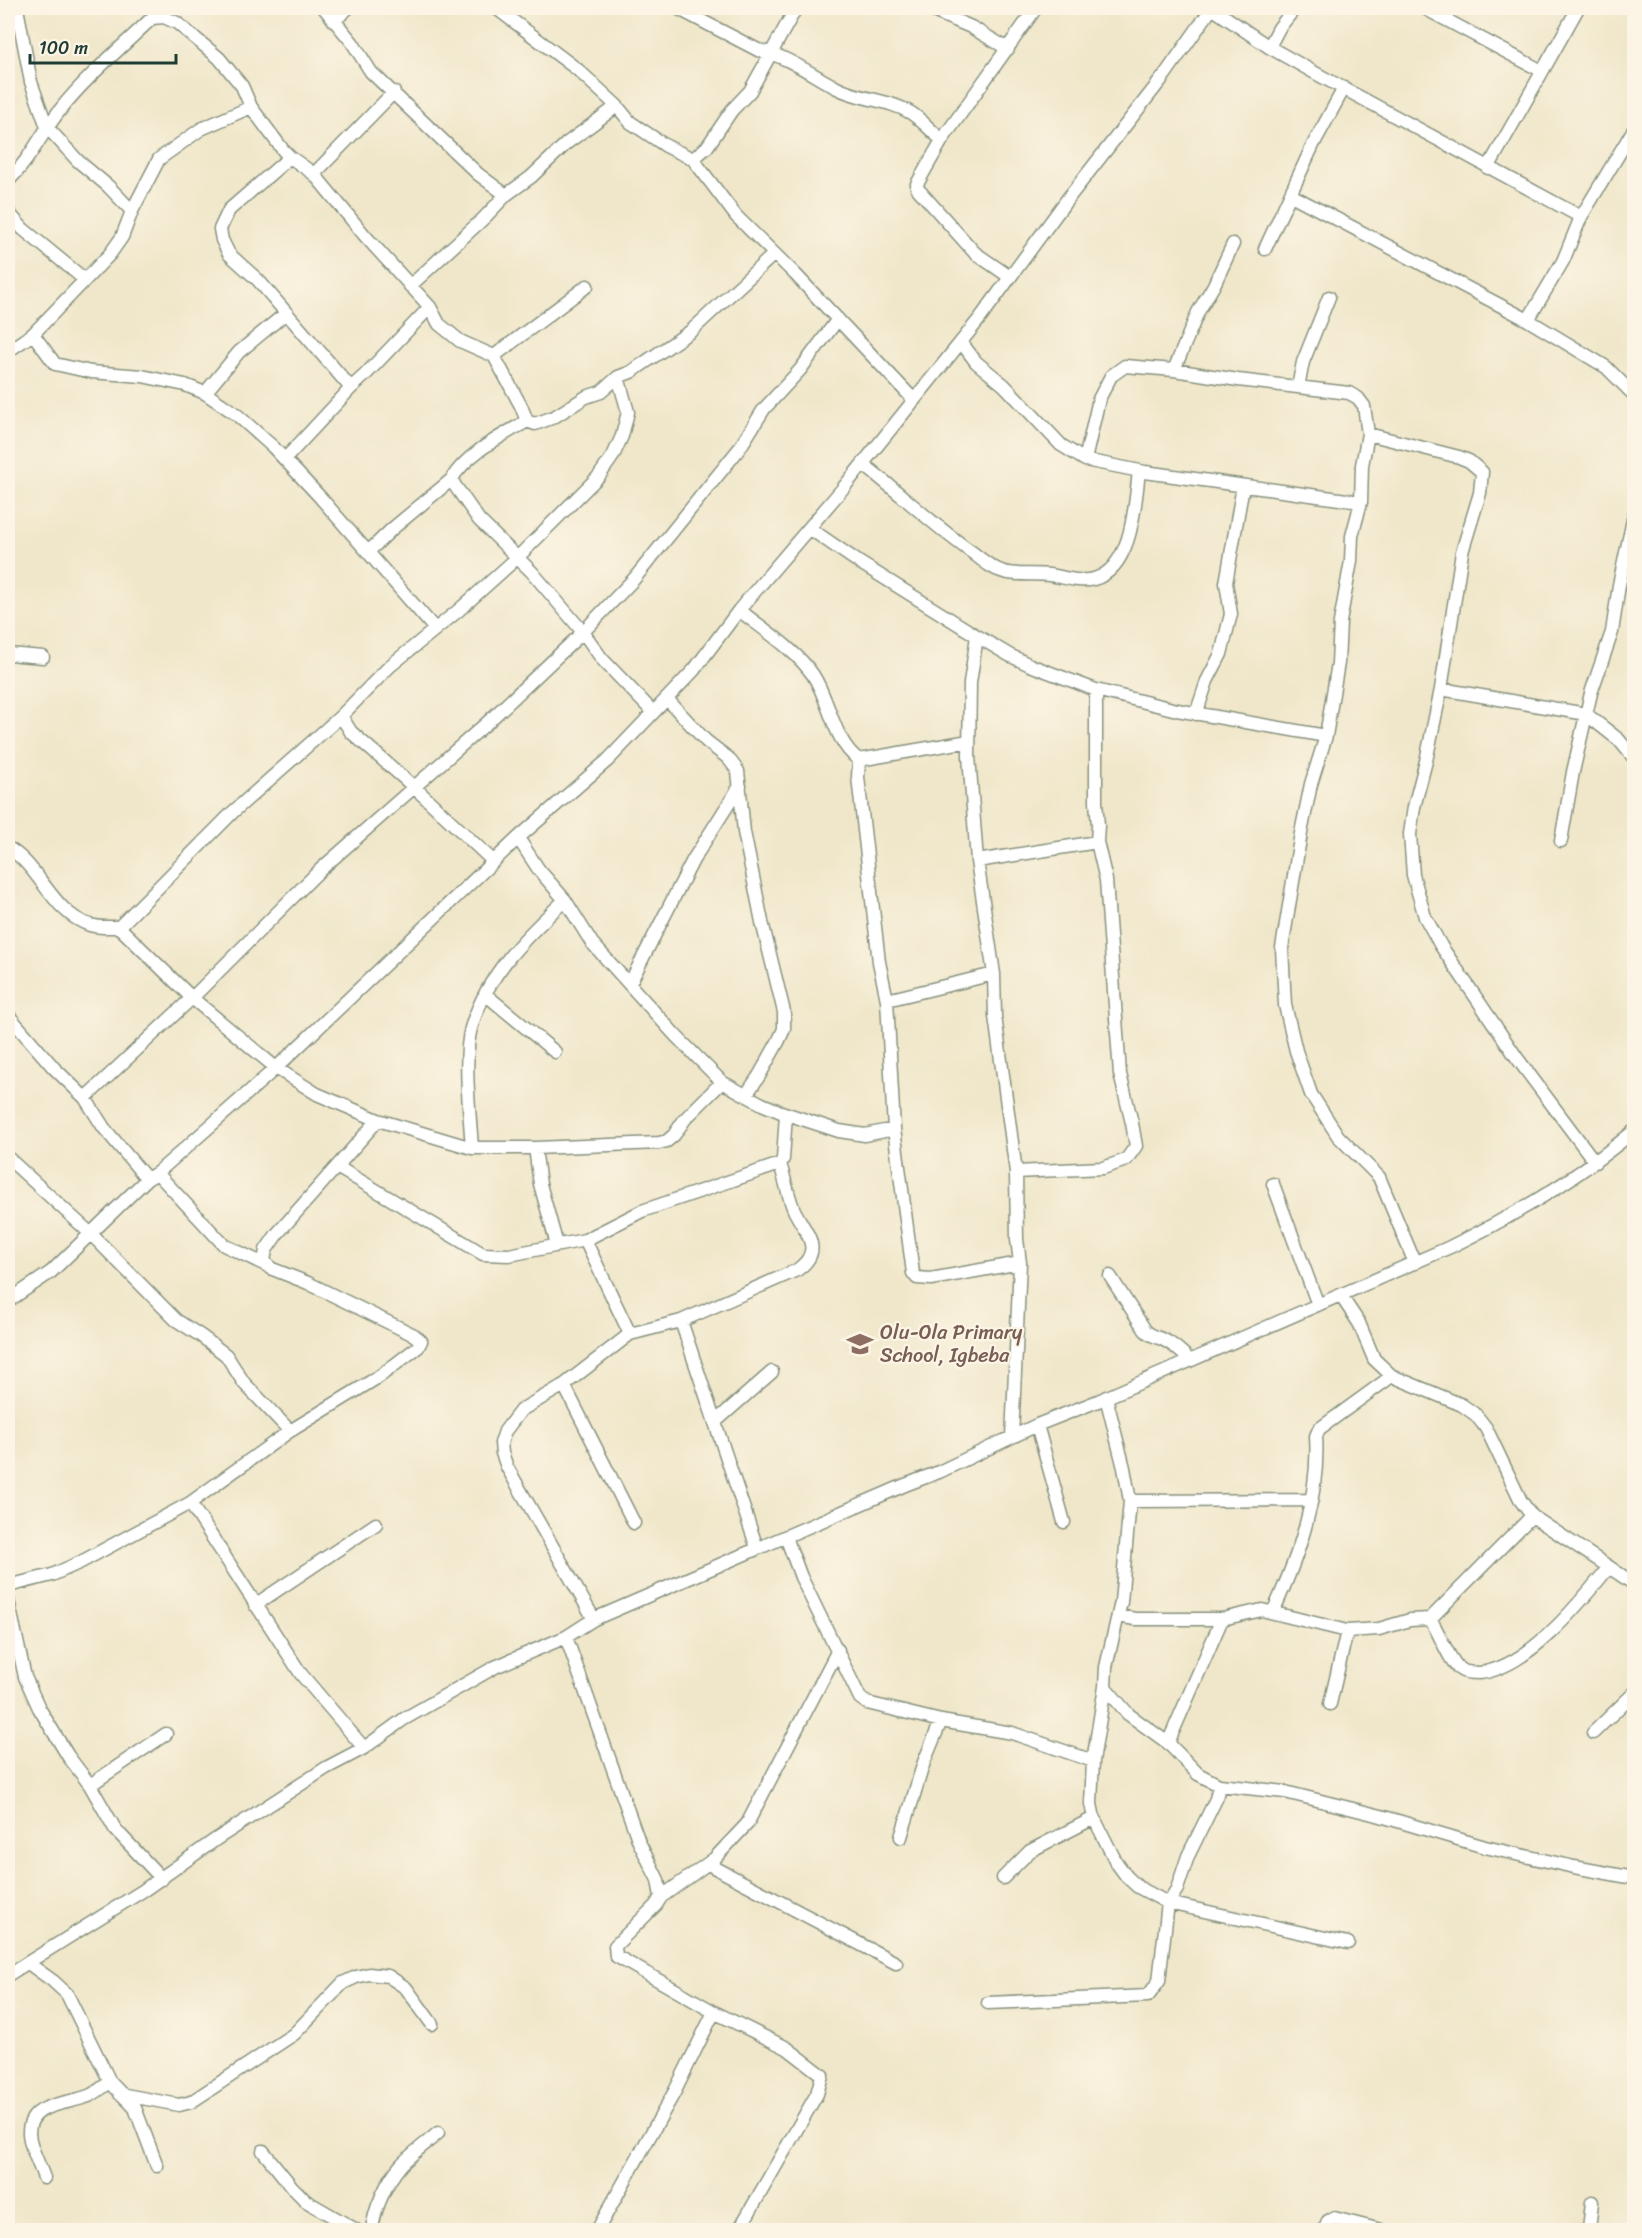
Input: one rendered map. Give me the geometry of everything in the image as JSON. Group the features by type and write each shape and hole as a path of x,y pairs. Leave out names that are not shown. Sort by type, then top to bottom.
{"street":[{"path":"17,8 31,82 46,127 132,212"},
{"path":"324,8 352,42 371,72 478,174 506,195"},
{"path":"334,21 348,8"},
{"path":"496,8 578,70 617,106 630,122 666,146 693,159 736,216 773,255 795,274 914,400"},
{"path":"677,8 758,50 771,53 808,70 837,88 911,113 942,140"},
{"path":"693,159 707,147 732,110 750,91 796,8"},
{"path":"926,8 971,27 1008,49"},
{"path":"1010,277 975,253 917,188 919,179 942,140 1036,8"},
{"path":"8,1301 51,1272 152,1176 276,1068 493,861 608,759 667,699 694,670 739,610 961,342 1066,201 1164,76 1212,8 1269,47 1581,217"},
{"path":"1269,47 1279,28 1295,8"},
{"path":"1425,8 1542,71"},
{"path":"1488,168 1578,8"},
{"path":"8,181 32,154 46,127 71,97 152,18 164,17 177,23 219,58 242,86 250,107 290,157 314,174 430,307 439,324 460,341 494,356 527,421 535,424 554,417 586,397 601,392 618,377 639,367 691,331 773,255"},
{"path":"1265,249 1313,145 1344,88"},
{"path":"314,174 394,92"},
{"path":"410,286 506,195 531,177 567,143 617,106"},
{"path":"8,351 33,334 110,254 123,237 132,212 159,159 201,129 250,107"},
{"path":"1528,320 1563,261 1581,217 1633,138"},
{"path":"290,157 234,206 223,220 220,230 222,240 229,254 258,280 351,388"},
{"path":"1291,195 1528,320 1606,367 1635,395"},
{"path":"8,212 23,229 84,279"},
{"path":"1174,370 1203,302 1218,278 1233,244"},
{"path":"494,356 587,286"},
{"path":"1298,387 1303,362 1329,297"},
{"path":"285,459 430,307"},
{"path":"204,393 239,352 286,313"},
{"path":"85,1098 192,999 320,870 488,722 584,632 634,579 739,449 764,409 800,370 838,319"},
{"path":"33,334 55,364 91,372 142,376 185,385 204,393 236,414 285,459 435,629"},
{"path":"961,342 976,363 1004,385 1060,445 1085,460 1139,471 1361,502"},
{"path":"1085,460 1099,399 1111,376 1125,366 1174,370 1349,393 1358,398 1364,406 1368,434 1362,465 1361,502 1352,536 1351,561 1340,622 1338,663 1326,736 1311,784 1294,864 1282,948 1285,1005 1296,1051 1311,1094 1338,1136 1379,1177 1415,1263"},
{"path":"119,927 233,812 341,716 390,666 518,557 599,476 613,456 622,436 628,412 618,377"},
{"path":"368,552 451,480 457,470 486,446 527,421"},
{"path":"1368,434 1459,457 1469,461 1482,472 1483,478 1462,552 1441,689 1410,834 1413,875 1425,917 1448,956 1517,1058 1595,1162"},
{"path":"862,464 957,542 992,566 1004,572 1051,575 1081,581 1095,579 1105,574 1115,565 1124,549 1131,530 1139,471"},
{"path":"451,480 479,520 518,557 584,632 602,659 653,712"},
{"path":"1196,714 1207,681 1221,654 1231,614 1226,583 1243,486"},
{"path":"1561,841 1586,714 1599,667 1612,632 1619,585 1635,515"},
{"path":"809,528 857,561 977,636 1030,665 1096,690 1196,714 1326,736"},
{"path":"739,610 805,665 823,694 849,752 859,760 969,741"},
{"path":"977,636 970,683 969,741 977,861 994,974 995,1016 1016,1172 1017,1239 1020,1263 1012,1437"},
{"path":"8,654 43,657"},
{"path":"1441,689 1586,714 1619,740 1635,758"},
{"path":"1016,1172 1103,1168 1126,1160 1136,1146 1120,1074 1106,880 1097,842 1096,690"},
{"path":"667,699 706,741 728,758 738,771 744,832 783,1012 784,1029 746,1095"},
{"path":"341,716 351,732 493,861"},
{"path":"859,760 858,777 879,962 887,1000 894,1129 911,1266 917,1278 931,1279 1020,1263"},
{"path":"630,983 693,860 740,786"},
{"path":"518,838 539,870 565,900 592,943 676,1036 722,1082 762,1104 839,1131 865,1136 894,1129"},
{"path":"977,861 1097,842"},
{"path":"8,848 23,860 68,912 92,926 119,927 192,999 276,1068 317,1094 378,1120 472,1148 659,1143 667,1141 685,1119 722,1082"},
{"path":"472,1148 468,1048 471,1029 495,974 508,957 565,900"},
{"path":"887,1000 994,974"},
{"path":"485,994 555,1052"},
{"path":"8,1016 54,1068 85,1098 104,1128 224,1245 270,1268 309,1283 414,1335 421,1341 412,1352 380,1376 290,1431 190,1503 81,1562 52,1575 8,1586"},
{"path":"337,1167 483,1254 509,1255 585,1240 642,1211 780,1164 783,1159 786,1114"},
{"path":"270,1268 264,1261 266,1250 277,1234 378,1120"},
{"path":"8,1975 162,1879 215,1840 326,1768 364,1748 404,1719 495,1667 566,1637 594,1620 757,1548 939,1472 1037,1425 1415,1263 1499,1223 1551,1192 1635,1131"},
{"path":"535,1148 540,1184 557,1245"},
{"path":"8,1158 90,1233 176,1320 226,1354 244,1383 290,1431"},
{"path":"594,1620 519,1490 502,1453 501,1443 505,1431 521,1410 564,1385 630,1334 681,1321 808,1263 812,1255 811,1241 794,1209 780,1164"},
{"path":"1274,1184 1318,1305"},
{"path":"585,1240 630,1334"},
{"path":"1110,1276 1150,1336 1159,1337 1178,1348 1190,1360"},
{"path":"1341,1296 1359,1323 1374,1359 1392,1376 1462,1405 1476,1415 1486,1428 1521,1501 1532,1516 1635,1584"},
{"path":"681,1321 757,1548"},
{"path":"715,1422 772,1372"},
{"path":"1273,1612 1293,1568 1312,1500 1316,1436 1319,1429 1392,1376"},
{"path":"564,1385 633,1524"},
{"path":"1106,1397 1125,1468 1130,1501 1118,1616 1106,1667 1093,1761 1091,1804 1094,1818 1116,1862 1127,1876 1138,1887 1168,1904 1348,1943"},
{"path":"1037,1425 1064,1522"},
{"path":"1130,1501 1312,1500"},
{"path":"190,1503 301,1674 364,1748"},
{"path":"1118,1616 1135,1619 1222,1619 1262,1610 1347,1631 1379,1629 1410,1620 1430,1619 1532,1516"},
{"path":"255,1605 376,1524"},
{"path":"786,1537 801,1577 860,1698 867,1703 941,1721 1012,1733 1093,1761"},
{"path":"1430,1619 1462,1671 1473,1673 1503,1668 1534,1648 1584,1598 1609,1567"},
{"path":"8,1600 25,1677 39,1708 68,1756 90,1785 115,1829 162,1879"},
{"path":"1168,1743 1222,1619"},
{"path":"1330,1704 1347,1631"},
{"path":"566,1637 639,1842 658,1880 661,1897"},
{"path":"738,2230 818,2094 822,2075 787,2049 714,2012 616,1956 614,1952 619,1941 656,1905 661,1897 708,1864 747,1824 838,1650"},
{"path":"1105,1687 1128,1714 1168,1743 1198,1774 1219,1785 1285,1792 1381,1816 1485,1847 1574,1868 1635,1878"},
{"path":"1593,1733 1635,1693"},
{"path":"901,1837 924,1762 941,1721"},
{"path":"90,1785 166,1734"},
{"path":"988,2003 1148,1996 1160,1981 1168,1904 1177,1889 1188,1856 1216,1799 1219,1785"},
{"path":"1003,1878 1030,1851 1094,1818"},
{"path":"708,1864 896,1963"},
{"path":"28,1964 67,1994 110,2082 135,2108 157,2166"},
{"path":"120,2094 179,2105 191,2102 294,2034 343,1983 369,1974 388,1976 405,1988 432,2024"},
{"path":"599,2227 675,2091 714,2012"},
{"path":"44,2178 29,2136 34,2115 43,2109 90,2096 110,2082"},
{"path":"372,2230 373,2217 387,2187 401,2165 438,2133"},
{"path":"263,2151 306,2201 356,2230"},
{"path":"1588,2230 1592,2202"},
{"path":"1325,2230 1328,2221 1334,2218 1380,2230"}],"place":[{"name":"Olu-Ola Primary School, Igbeba","path":"860,1344"}]}
